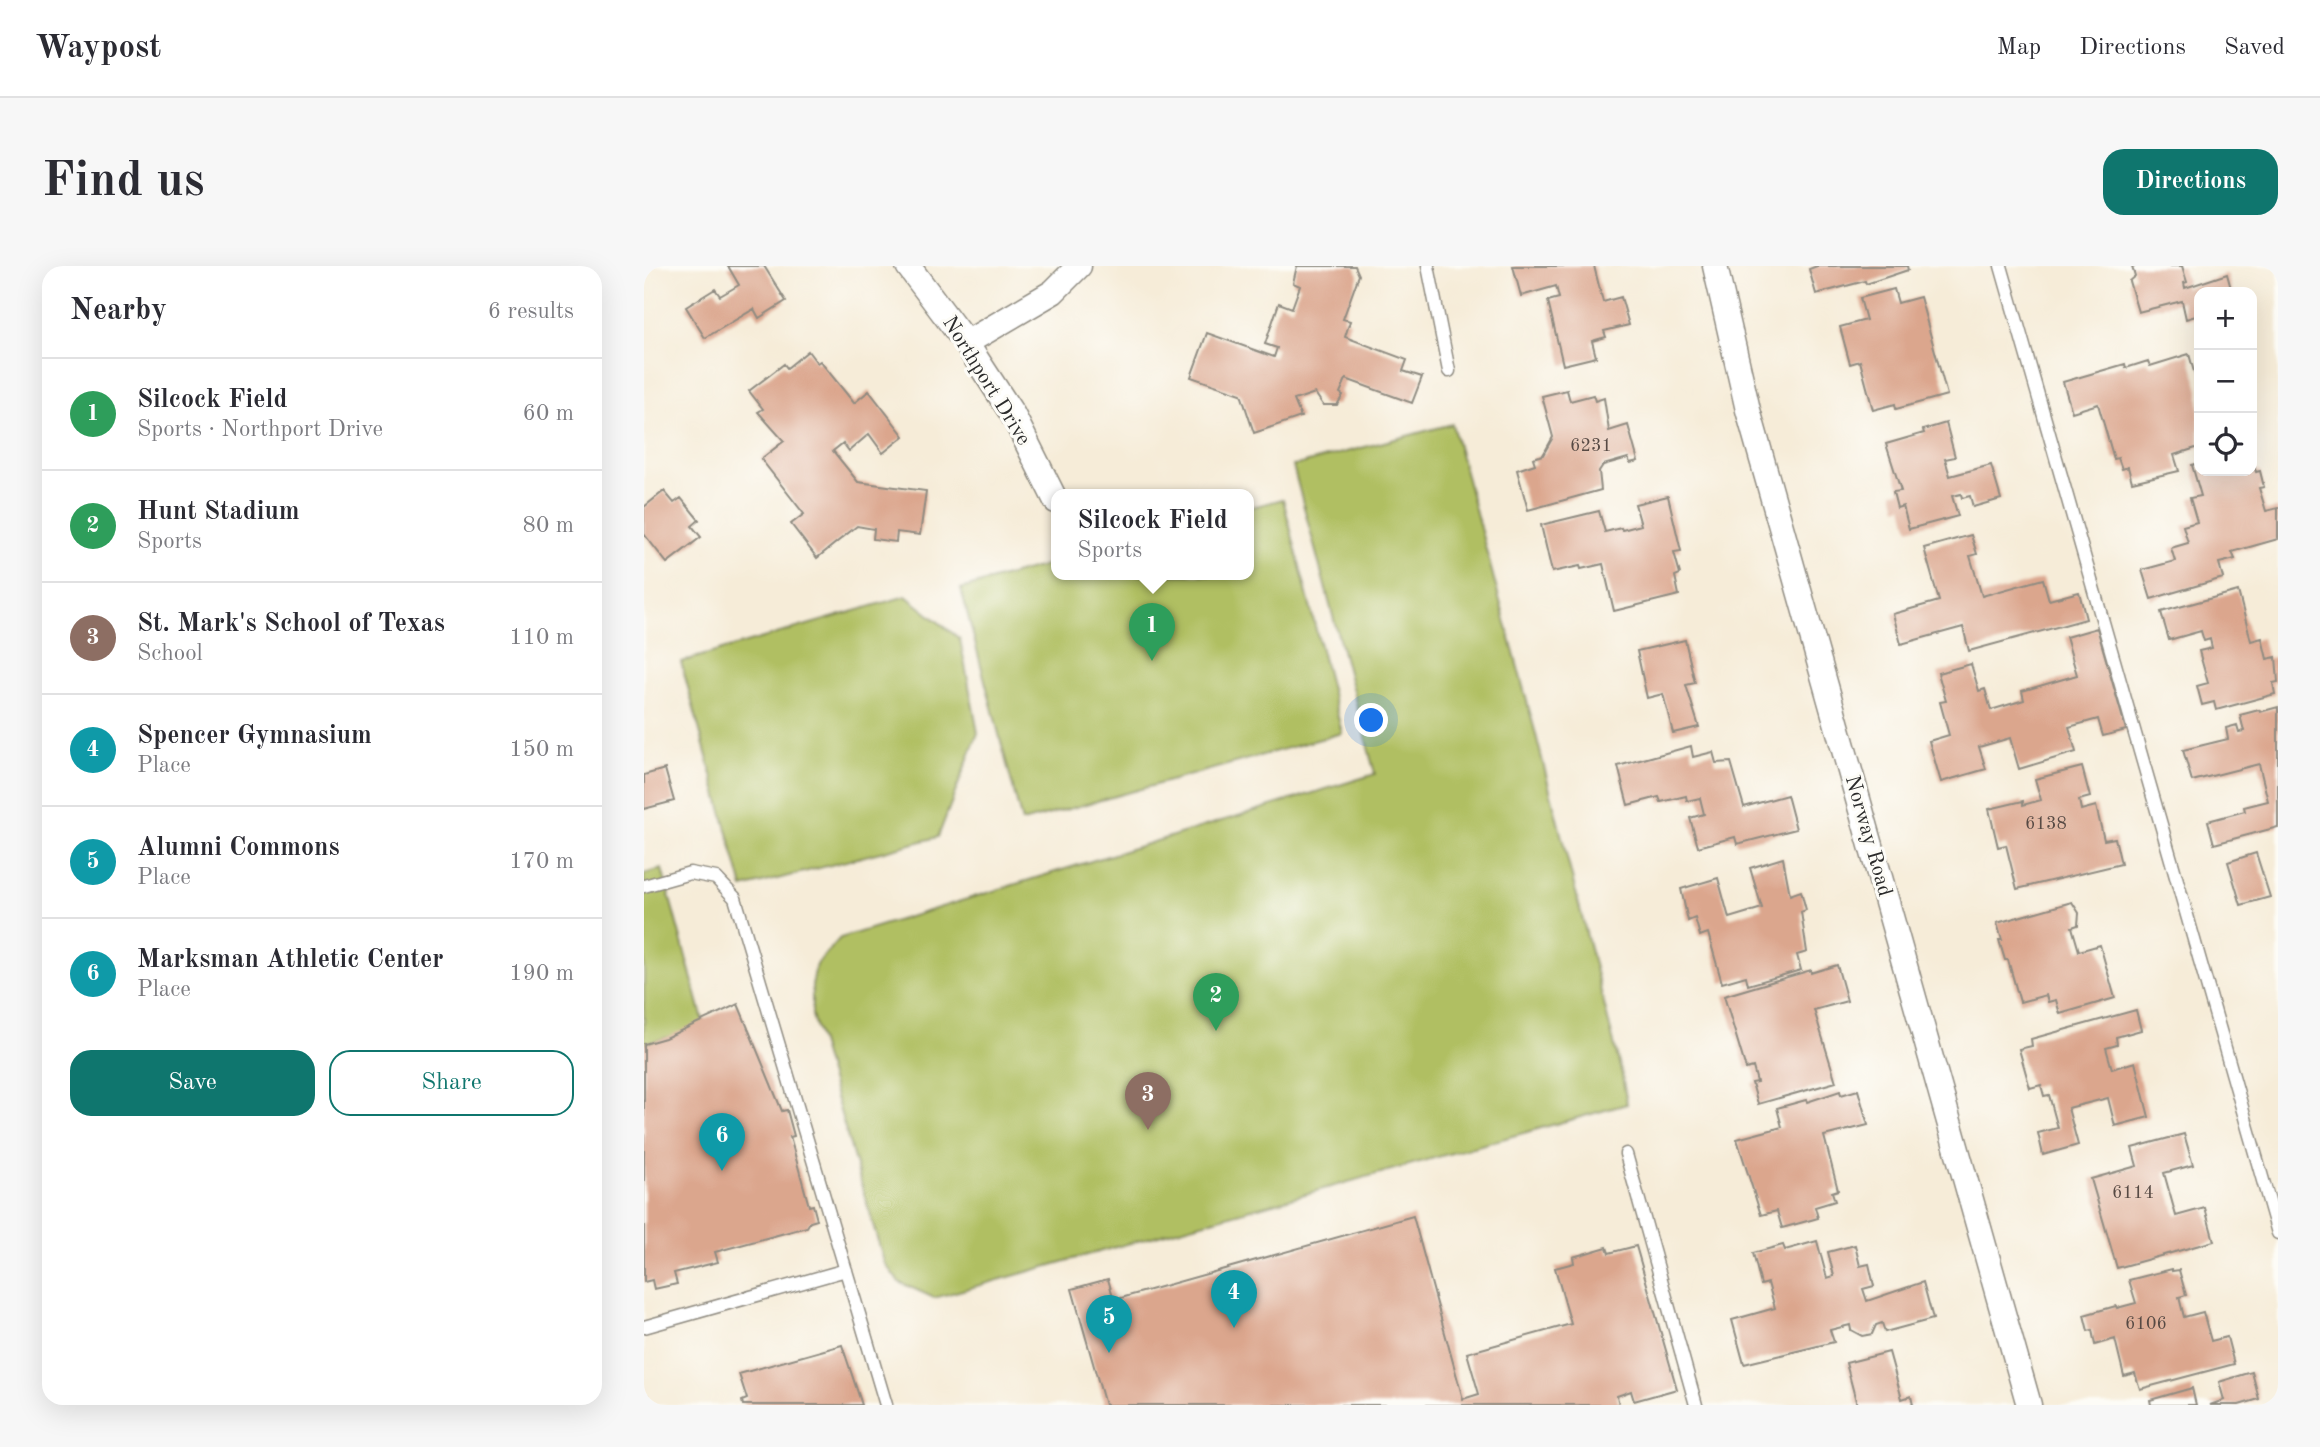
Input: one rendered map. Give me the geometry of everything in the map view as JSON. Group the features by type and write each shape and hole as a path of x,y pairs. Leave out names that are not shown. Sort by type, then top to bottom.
{"street":[{"name":"Northport Drive","path":"908,266 966,343 1013,415 1051,491"},
{"path":"966,343 1053,292 1079,266"},
{"name":"Norway Road","path":"1715,266 1748,410 2029,1405"}],"lane":[{"path":"1428,266 1449,371"},
{"path":"2001,266 2278,1233"},
{"path":"644,886 690,873 716,878 735,898 886,1405"},
{"path":"1626,1154 1696,1405"},
{"path":"644,1327 846,1270"}],"green space":[{"path":"1452,424 1535,731 1627,1104 934,1298 899,1282 884,1262 812,1015 812,986 816,965 840,938 1375,774 1293,466"},
{"path":"1283,499 1342,733 1022,822 961,589 1051,563 1051,580 1254,580 1254,506"},
{"path":"906,596 960,639 978,733 938,837 743,888 681,662"},
{"path":"662,869 705,1027 644,1044 644,874"}],"building":[{"path":"728,266 764,266 786,301 759,318 754,309 705,338 686,307 715,289 720,296 739,285"},
{"path":"1297,266 1355,266 1359,275 1343,319 1350,321 1345,337 1407,360 1403,371 1422,377 1412,403 1346,379 1340,393 1343,395 1337,405 1323,405 1315,393 1294,400 1301,417 1254,433 1241,394 1191,377 1207,333 1274,357 1277,348 1265,344 1279,303 1292,308 1300,286 1293,283"},
{"path":"1513,266 1594,266 1603,302 1621,297 1629,325 1604,331 1606,337 1592,341 1596,357 1563,365 1548,301 1559,298 1556,286 1521,296"},
{"path":"1817,266 1907,266 1908,270 1866,284 1865,281 1816,294 1809,269"},
{"path":"2132,266 2182,266 2187,282 2184,283 2185,288 2227,274 2231,287 2194,287 2194,317 2186,319 2182,301 2138,312 2129,281 2135,276"},
{"path":"1894,289 1898,303 1920,297 1947,395 1896,409 1895,404 1873,410 1860,361 1850,364 1840,327 1866,320 1860,298"},
{"path":"808,351 817,363 820,361 854,403 869,391 904,436 883,453 869,434 849,451 843,443 833,451 858,482 926,491 920,535 897,532 896,542 873,539 874,529 857,526 817,558 791,524 804,514 761,459 784,441 758,412 763,409 749,391 784,364 787,368"},
{"path":"2189,354 2194,372 2194,449 2174,455 2179,471 2132,482 2128,467 2122,469 2118,458 2114,459 2098,404 2072,412 2063,382 2125,364 2126,368 2148,361 2150,366"},
{"path":"1567,390 1570,401 1593,395 1595,401 1604,398 1609,431 1628,425 1638,461 1630,463 1628,458 1603,465 1599,471 1601,490 1528,510 1517,470 1535,464 1533,458 1543,455 1553,437 1542,396"},
{"path":"1946,423 1955,457 1945,459 1950,476 1991,465 2001,499 1973,507 1970,496 1952,496 1958,516 1909,529 1903,506 1897,508 1893,492 1901,491 1886,444 1924,433 1923,430"},
{"path":"2260,471 2264,487 2259,488 2266,511 2278,508 2278,539 2232,552 2235,559 2219,563 2223,578 2151,599 2142,570 2175,561 2171,548 2188,543 2183,526 2197,522 2190,498 2201,496 2195,476 2257,476 2257,472"},
{"path":"664,491 674,503 681,498 699,520 692,526 701,537 667,563 644,534 644,507"},
{"path":"1668,496 1681,551 1674,552 1680,574 1675,576 1679,595 1614,611 1603,564 1552,572 1541,525 1599,511 1605,532 1621,528 1622,530 1641,525 1635,504"},
{"path":"1971,535 1977,554 1970,556 1982,596 2043,579 2049,600 2079,592 2086,619 1969,651 1963,627 1901,644 1893,614 1939,601 1924,548"},
{"path":"2238,591 2251,641 2262,638 2267,659 2276,657 2278,682 2273,683 2275,694 2216,710 2214,702 2202,705 2197,686 2208,683 2199,651 2212,648 2210,639 2204,641 2201,631 2169,640 2161,612"},
{"path":"2097,628 2126,730 2103,736 2098,719 2069,727 2076,752 2019,769 2010,738 1979,747 1986,769 1941,782 1929,741 1949,735 1940,702 1946,701 1938,673 1971,664 1979,691 1985,689 1991,710 2024,700 2022,691 2077,675 2066,637"},
{"path":"1685,640 1695,683 1686,685 1699,727 1673,733 1663,694 1647,698 1637,651"},
{"path":"2278,707 2278,827 2214,844 2208,821 2245,811 2244,807 2268,801 2259,764 2192,781 2183,750 2228,739 2226,728 2237,725 2239,732 2244,731 2240,715"},
{"path":"1691,746 1693,757 1713,752 1716,763 1731,762 1744,807 1787,795 1796,829 1737,844 1735,837 1698,847 1690,818 1704,814 1700,798 1687,801 1686,796 1661,802 1659,797 1628,805 1618,766"},
{"path":"2082,767 2090,797 2079,800 2081,810 2096,806 2104,840 2115,838 2121,864 2017,889 2006,845 1998,847 1989,809 2041,800 2035,779"},
{"path":"665,769 674,801 644,809 644,775"},
{"path":"2256,853 2270,897 2241,905 2228,862"},
{"path":"1783,858 1790,895 1801,891 1806,910 1801,912 1807,952 1797,955 1801,970 1748,985 1746,976 1722,983 1708,933 1700,936 1695,918 1688,921 1681,889 1718,878 1729,918 1762,908 1750,868"},
{"path":"2072,902 2079,913 2078,925 2072,927 2079,951 2100,945 2115,998 2060,1014 2056,1000 2048,1002 2046,995 2020,1002 2008,960 2005,960 1999,940 2002,940 1997,923"},
{"path":"1837,965 1847,1001 1814,1010 1836,1082 1758,1104 1752,1083 1757,1082 1753,1067 1746,1069 1724,996"},
{"path":"738,1004 782,1111 787,1110 794,1136 790,1137 809,1206 813,1205 817,1220 810,1222 807,1227 715,1252 718,1262 674,1273 677,1284 654,1289 652,1280 644,1282 644,1044 665,1038"},
{"path":"2136,1010 2141,1030 2116,1037 2117,1045 2106,1048 2112,1069 2135,1062 2149,1117 2115,1126 2108,1098 2068,1108 2078,1145 2043,1155 2038,1133 2058,1128 2049,1095 2044,1096 2041,1085 2030,1088 2019,1049 2032,1046 2031,1039"},
{"path":"1858,1090 1868,1125 1824,1136 1838,1190 1832,1192 1835,1201 1815,1207 1818,1218 1782,1228 1777,1211 1761,1215 1737,1139 1782,1127 1777,1108 1840,1091 1841,1095"},
{"path":"2184,1134 2193,1165 2164,1173 2176,1216 2205,1208 2214,1241 2117,1268 2091,1179 2137,1166 2132,1148"},
{"path":"1413,1216 1463,1399 1479,1394 1467,1353 1571,1324 1555,1268 1574,1263 1573,1257 1607,1247 1609,1253 1636,1246 1677,1389 1634,1401 1631,1391 1617,1396 1619,1405 1105,1405 1072,1289 1108,1279 1114,1300"},
{"path":"1817,1241 1827,1278 1834,1276 1828,1252 1855,1245 1860,1266 1869,1264 1874,1286 1863,1289 1867,1301 1923,1282 1933,1319 1885,1332 1882,1323 1876,1325 1872,1334 1862,1336 1851,1330 1850,1325 1830,1330 1834,1342 1744,1364 1732,1320 1775,1308 1768,1283 1761,1285 1753,1253 1783,1245 1785,1250"},
{"path":"2172,1269 2179,1270 2186,1295 2179,1297 2184,1317 2203,1312 2211,1341 2227,1337 2234,1364 2140,1389 2135,1373 2124,1376 2115,1339 2095,1345 2092,1330 2088,1331 2084,1315 2136,1303 2129,1280"},
{"path":"842,1345 862,1405 743,1405 742,1401 747,1399 739,1374"},
{"path":"1889,1352 1902,1399 1911,1396 1913,1405 1857,1405 1846,1363"},
{"path":"2252,1372 2259,1399 2239,1405 2210,1405 2224,1400 2219,1382"},
{"path":"2192,1388 2196,1405 2151,1405 2150,1400"}],"place":[{"name":"Silcock Field","path":"1152,661"},
{"name":"Hunt Stadium","path":"1216,1031"},
{"name":"St. Mark's School of Texas","path":"1148,1130"},
{"name":"Marksman Athletic Center","path":"722,1171"},
{"name":"Spencer Gymnasium","path":"1234,1328"},
{"name":"Alumni Commons","path":"1109,1353"}]}
